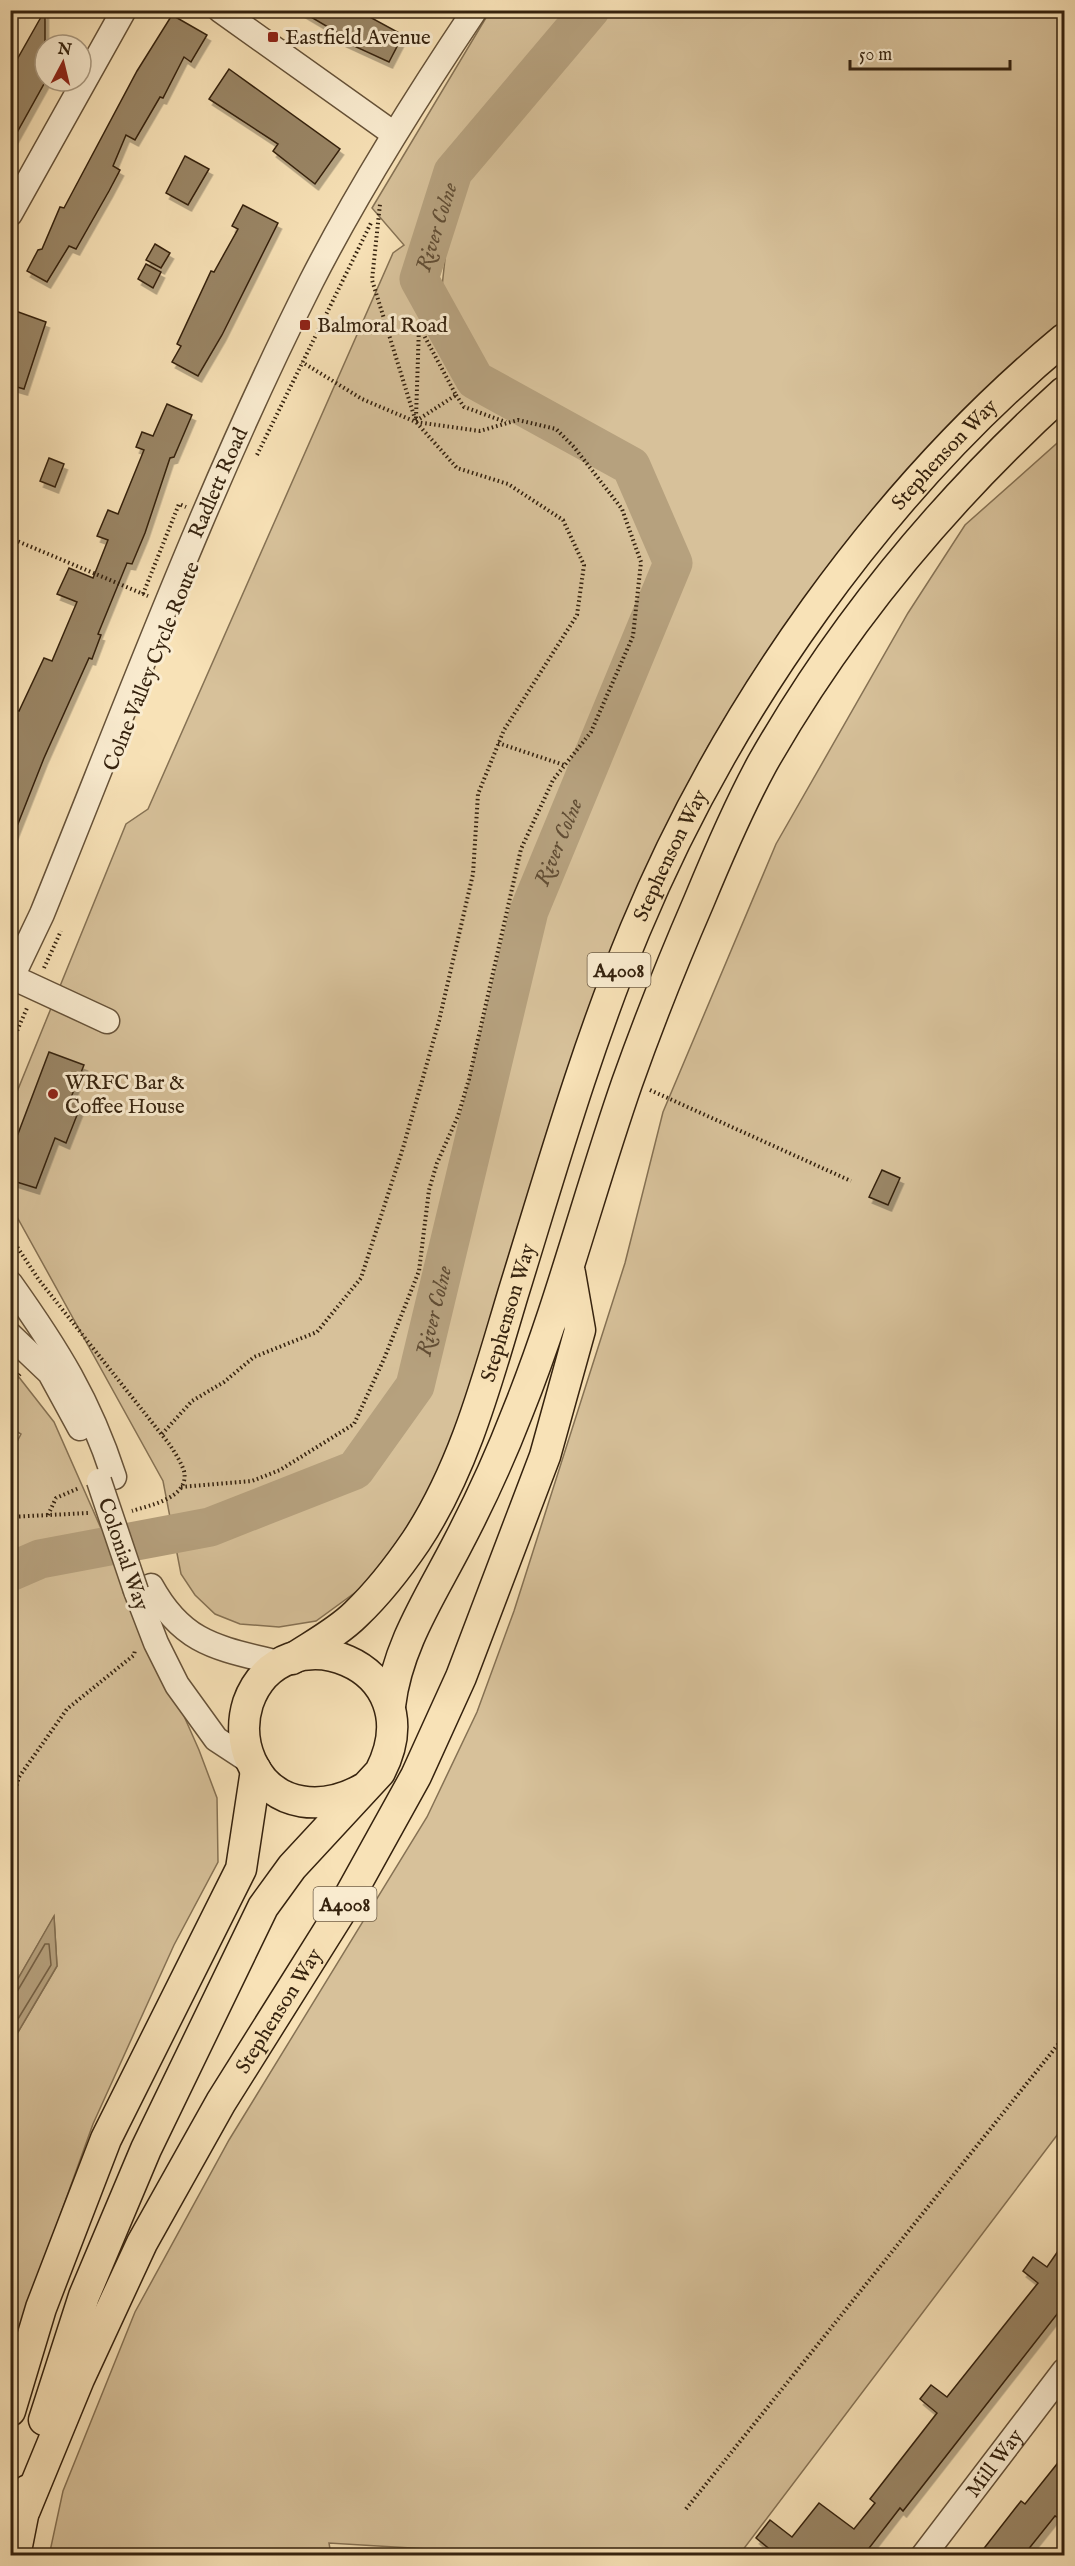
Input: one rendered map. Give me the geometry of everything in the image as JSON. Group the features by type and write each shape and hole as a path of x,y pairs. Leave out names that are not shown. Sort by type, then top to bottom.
{"main road":[{"name":"Stephenson Way","path":"287,1661 356,1615 417,1540 442,1493 482,1396 562,1132 619,969 664,863 725,749 797,636 880,526 961,437 1065,339"},
{"name":"Stephenson Way","path":"390,1706 393,1677 409,1636 485,1490 552,1323 628,1080 662,987 717,857 761,766 802,699 864,612 934,525 985,468 1065,392"},
{"name":"Stephenson Way","path":"25,2510 87,2360 142,2243 221,2102 355,1886 416,1776 461,1677 545,1456 580,1330 569,1267"},
{"path":"325,1654 348,1660 365,1670 379,1684 390,1706 393,1736 390,1754 380,1772 366,1787 348,1798 331,1802 302,1802 282,1794 264,1780 254,1766 245,1743 245,1714 251,1695 263,1678 287,1661 325,1654"},
{"path":"10,2411 45,2299 106,2139 241,1869 254,1766"},
{"name":"Stephenson Way","path":"15,2556 38,2439 57,2375 84,2296 146,2149 264,1907 292,1867 366,1787"}],"street":[{"path":"10,214 124,10"},
{"path":"220,10 394,134"},
{"name":"Radlett Road","path":"11,979 42,914 209,507 269,370 312,280 394,134 475,10"},
{"path":"11,979 107,1021"},
{"name":"Colonial Way","path":"10,1283 76,1382 100,1434 99,1482"},
{"name":"Colonial Way","path":"10,1335 50,1373 66,1400 143,1588 156,1643 177,1685 216,1739 254,1766"},
{"name":"Colonial Way","path":"143,1588 200,1640 287,1661"},
{"name":"Mill Way","path":"923,2556 1065,2371"}],"path":[{"path":"10,1236 39,1280 162,1434 192,1401 224,1382 254,1357 317,1332 361,1278 403,1148 439,1021 473,874 478,794 504,730 577,615 584,565 563,520 508,484 457,468 416,422 372,280 380,204 255,459"},
{"path":"416,422 419,326 464,407 507,422"},
{"path":"181,1487 252,1481 280,1470 354,1424 384,1359 419,1271 429,1190 436,1163 458,1116 469,1079 521,849 553,780 591,732 633,636 641,562 622,509 574,447 556,429 532,422 507,422 480,431 416,422 362,399 302,362"},
{"path":"416,422 456,395"},
{"path":"10,538 143,594 179,504"},
{"path":"498,743 564,765"},
{"path":"10,1047 65,924"},
{"path":"628,1080 851,1181"},
{"path":"10,1385 24,1368"},
{"path":"48,1515 56,1498 99,1482"},
{"path":"10,1807 19,1777 68,1709 134,1655 137,1642"},
{"path":"686,2509 1065,2037"}],"shaded area":[{"path":"490,11 585,11 449,169 419,266 441,296 451,203 528,91 601,11 1064,11 1064,327 776,643 708,746 641,884 448,1461 400,1543 360,1589 316,1621 279,1627 240,1624 215,1614 195,1595 181,1574 163,1481 11,1206 10,1109 126,824 148,809 393,253 404,245 372,208"},
{"path":"1064,437 1064,2126 739,2555 463,2556 461,2551 329,2543 331,2555 49,2556 63,2491 135,2312 229,2140 427,1817 477,1712 514,1611 625,1263 663,1112 776,844 908,613 965,525"},
{"path":"11,1367 54,1422 199,1750 217,1798 218,1862 174,1945 93,2124 22,2321 11,2360 11,2044 57,1966 54,1917 11,1991 10,1455 21,1434 11,1428"}],"water":[{"path":"54,1916 57,1966 11,2044 11,1991"}],"building":[{"path":"45,10 45,33 33,33 33,93 39,93 10,145 10,72"},
{"path":"299,10 357,10 403,35 389,62 343,41 345,37"},
{"path":"172,15 207,35 191,62 184,57 163,98 160,97 135,140 126,135 113,166 120,170 109,191 76,249 69,246 47,282 27,271 38,250 42,249 60,207 64,208 137,71"},
{"path":"229,69 340,149 315,184 273,151 278,144 209,99"},
{"path":"185,156 209,169 188,205 166,193"},
{"path":"243,205 278,223 222,335 198,376 172,362 181,346 177,344 211,271 214,272 238,229 232,226"},
{"path":"155,244 170,253 161,268 146,260"},
{"path":"146,264 161,272 153,288 138,279"},
{"path":"10,309 46,322 24,389 10,385"},
{"path":"167,404 192,415 174,457 170,458 145,533 132,564 127,563 98,634 101,635 92,659 89,658 44,758 10,844 10,708 19,711 44,658 52,661 77,602 57,594 69,568 93,578 108,540 97,536 108,510 118,514 144,450 136,447 142,432 153,436"},
{"path":"49,458 64,464 55,487 40,481"},
{"path":"49,1052 84,1065 70,1100 81,1105 66,1143 55,1138 36,1188 10,1180 10,1155"},
{"path":"882,1170 900,1178 888,1205 869,1197"},
{"path":"1065,2241 1065,2304 903,2511 900,2508 863,2556 778,2556 756,2538 770,2520 792,2537 819,2503 854,2529 875,2503 870,2499 937,2413 920,2399 931,2385 947,2397 1038,2283 1023,2271 1033,2257 1047,2267"},
{"path":"1065,2454 1065,2508 1057,2517 1055,2516 1023,2556 978,2556 1021,2501 1025,2504"}],"waterway":[{"name":"River Colne","path":"10,1572 40,1559 210,1527 355,1470 415,1386 529,911 673,563 631,466 475,380 419,279 453,172 590,10"}],"place":[{"name":"Eastfield Avenue","path":"273,37"},
{"name":"Balmoral Road","path":"305,325"},
{"name":"WRFC Bar & Coffee House","path":"53,1094"}]}
